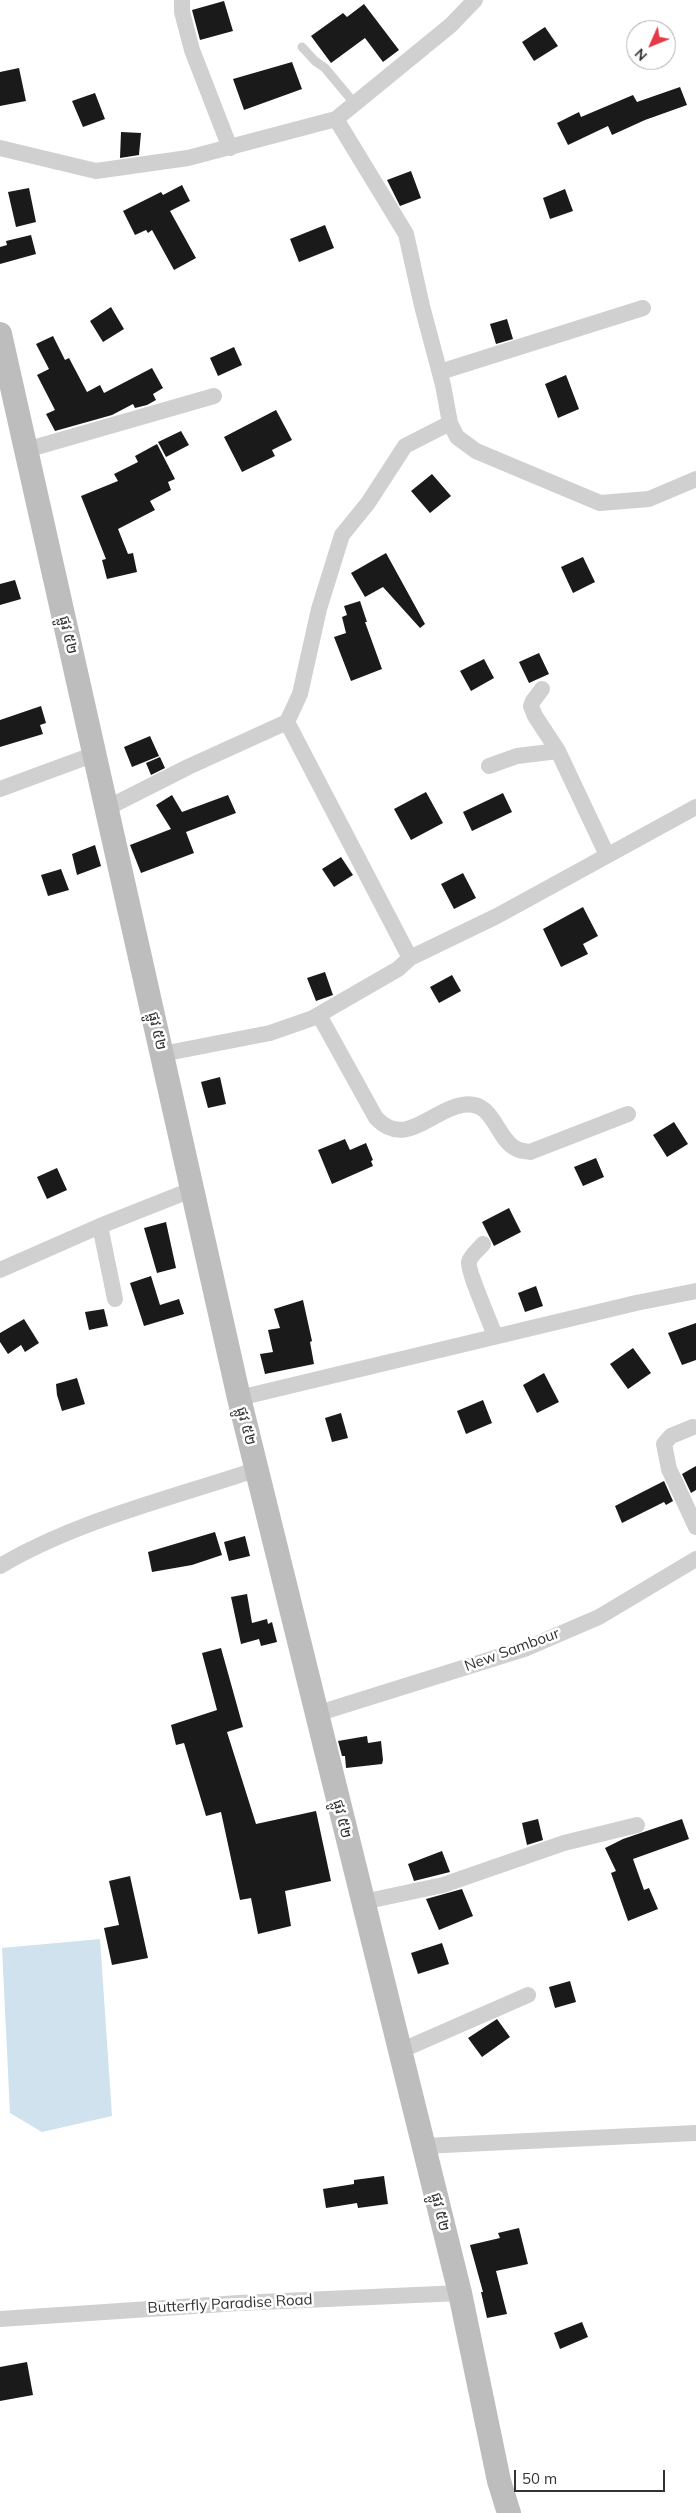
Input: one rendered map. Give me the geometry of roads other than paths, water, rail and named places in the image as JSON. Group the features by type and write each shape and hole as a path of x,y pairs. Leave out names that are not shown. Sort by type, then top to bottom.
{"street":[{"path":"182,0 182,12 192,50 230,148"},
{"path":"0,148 96,171 188,158 336,119 451,25 475,0"},
{"path":"336,119 406,234 440,372 450,423 457,437 476,451 600,503 649,499 696,479"},
{"path":"440,372 643,308"},
{"name":"ផ្លូវ ៥២","path":"0,334 239,1398 460,2293 499,2481 509,2513"},
{"path":"26,450 214,396"},
{"path":"107,808 288,722 300,694 319,609 342,536 368,503 405,446 450,423"},
{"path":"542,689 533,700 531,706 535,716 558,751 597,830 607,856"},
{"path":"288,722 410,958"},
{"path":"489,766 517,756 558,751"},
{"path":"0,789 95,754"},
{"path":"162,1054 270,1033 319,1015 398,968 410,958 497,916 696,807"},
{"path":"319,1015 376,1118 390,1130 404,1131 463,1104 478,1106 489,1113 504,1138 516,1149 530,1152 628,1114"},
{"path":"0,1270 100,1226 191,1190"},
{"path":"100,1226 115,1298"},
{"path":"483,1244 469,1260 468,1272 480,1296 495,1336"},
{"path":"239,1398 495,1336 696,1291"},
{"path":"693,1427 671,1436 664,1444 669,1469 696,1527"},
{"path":"0,1566 28,1550 69,1532 258,1469"},
{"name":"New Sambour","path":"316,1714 527,1648 600,1616 696,1559"},
{"path":"363,1902 443,1885 564,1843 637,1825"},
{"path":"400,2051 528,1995"},
{"path":"423,2146 696,2133"},
{"name":"Butterfly Paradise Road","path":"0,2319 239,2303 460,2293"}],"lane":[{"path":"302,47 315,61 326,68 355,104"}],"water":[{"path":"100,1939 112,2116 42,2132 10,2113 2,1948"}]}
